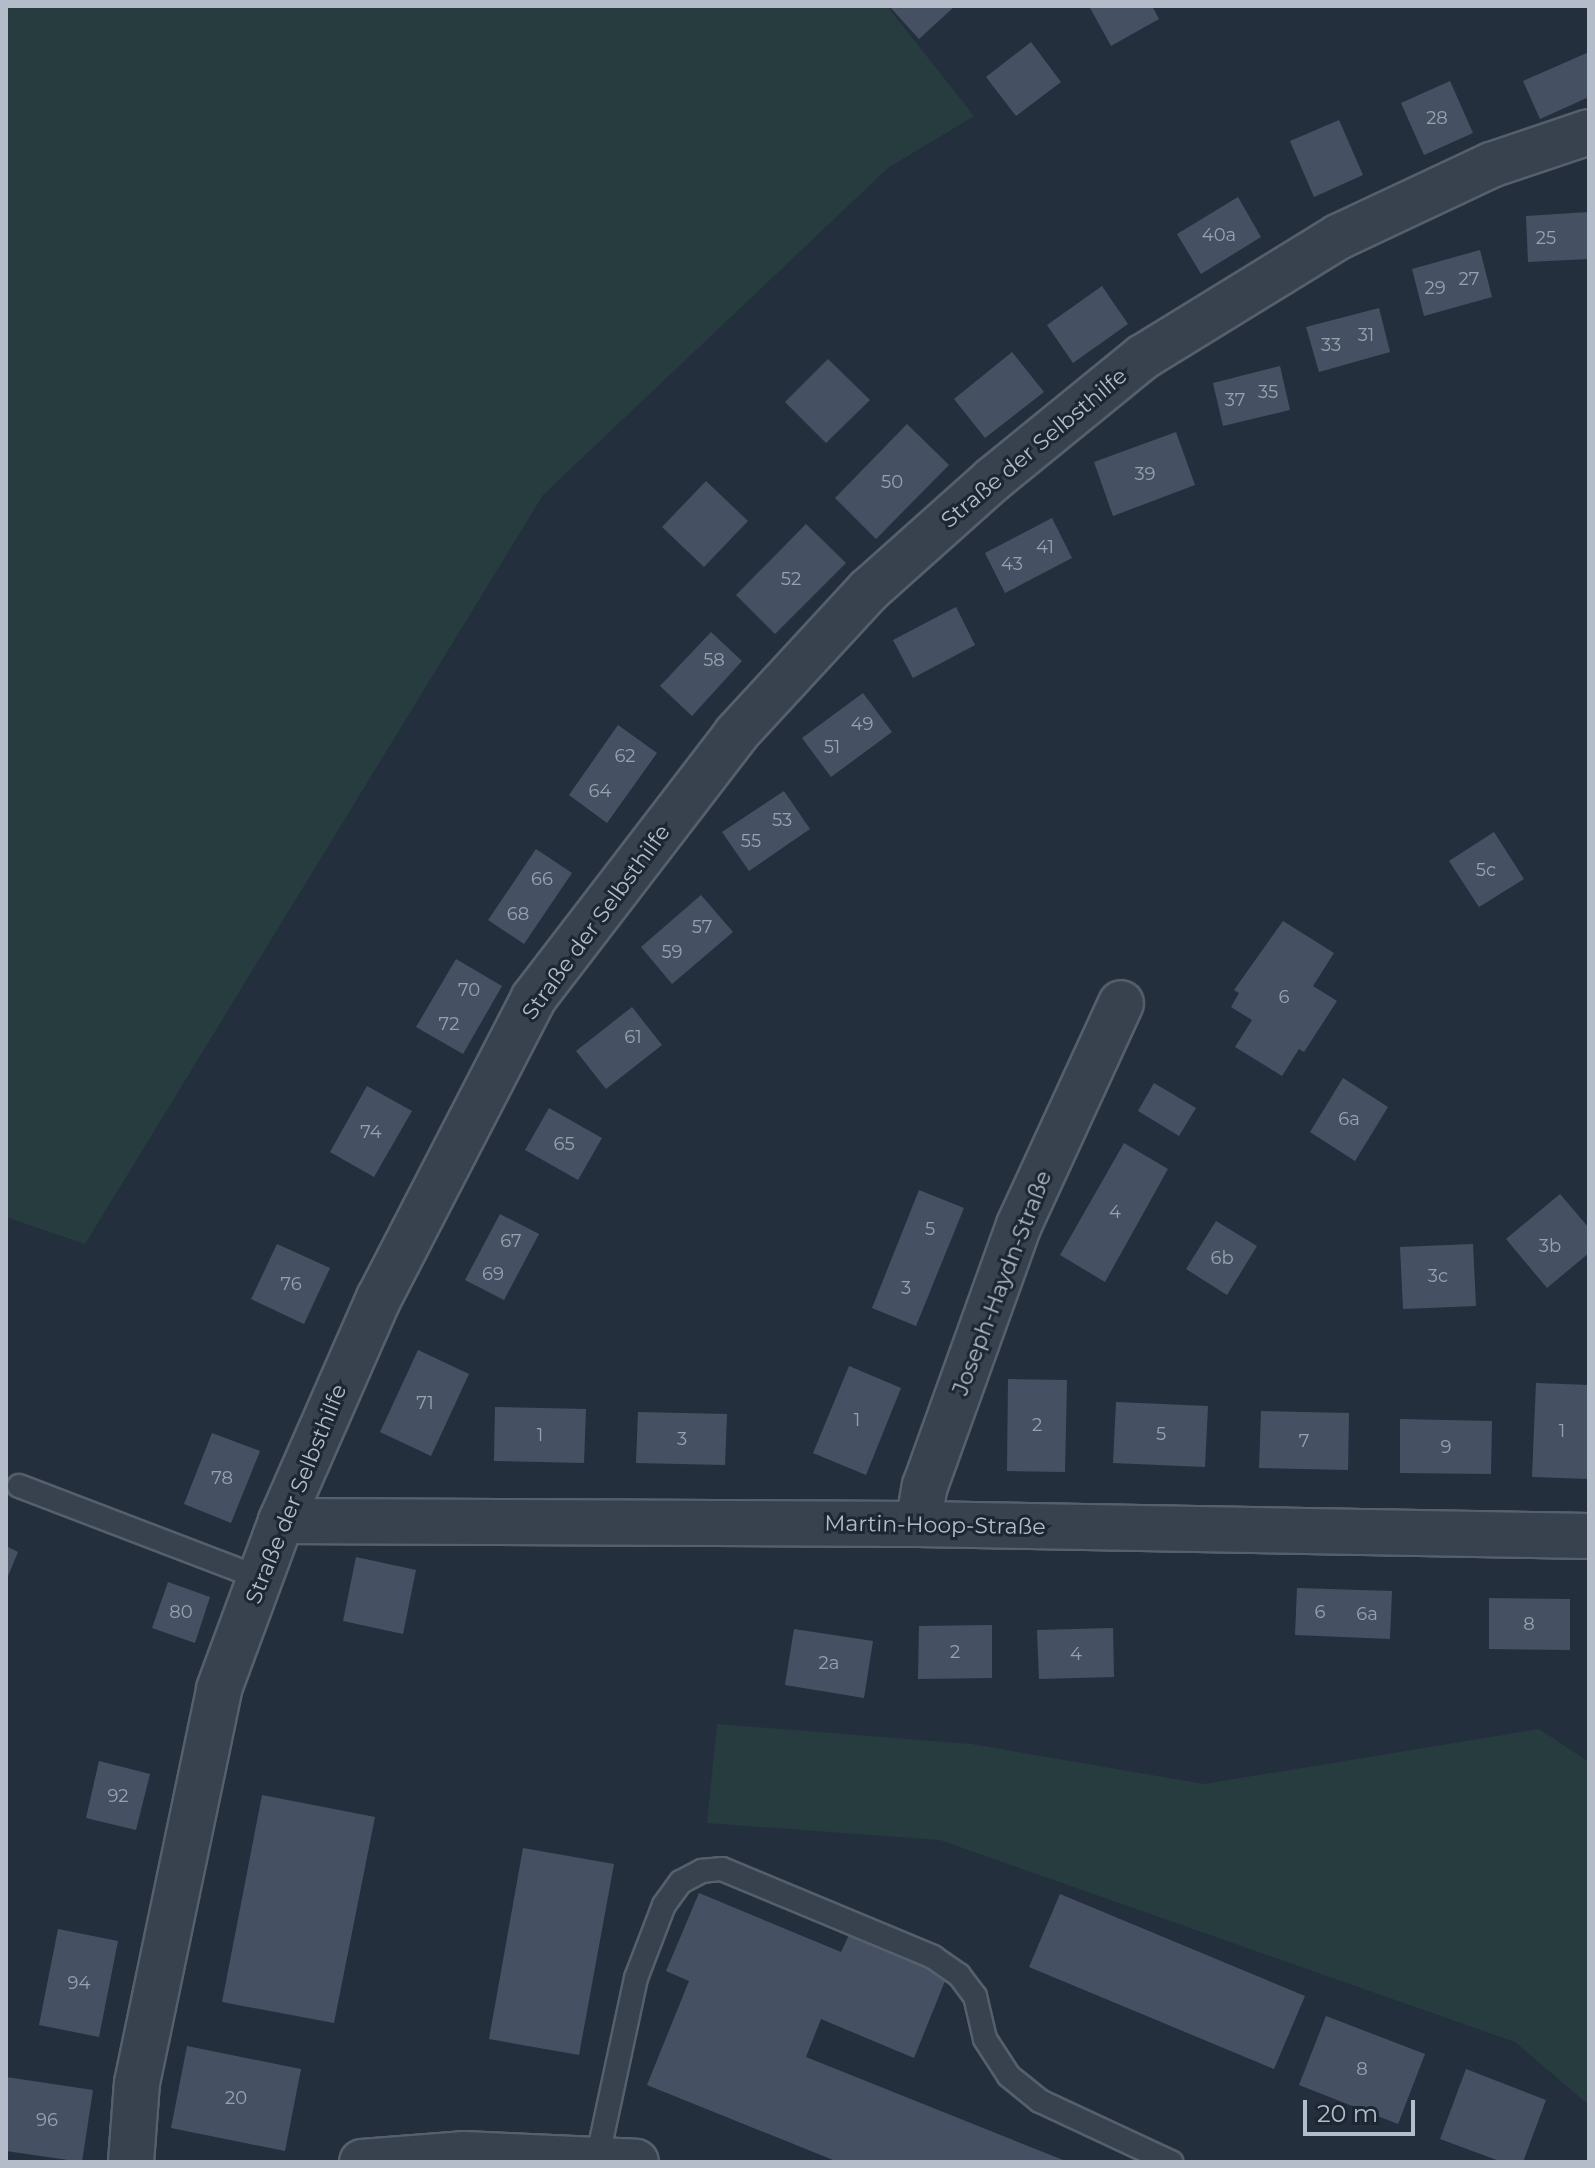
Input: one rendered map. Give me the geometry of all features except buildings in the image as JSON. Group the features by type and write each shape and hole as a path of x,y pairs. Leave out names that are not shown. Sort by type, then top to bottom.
{"street":[{"name":"Straße der Selbsthilfe","path":"131,2162 137,2083 219,1689 281,1521 379,1298 533,999 736,734 859,601 992,480 1143,357 1338,237 1491,165 1589,132"},
{"name":"Joseph-Haydn-Straße","path":"918,1524 925,1486 1019,1225 1121,1003"},
{"name":"Martin-Hoop-Straße","path":"281,1521 918,1524 1589,1536"},
{"path":"362,2162 463,2154 616,2161"}],"lane":[{"path":"19,1486 260,1578"},
{"path":"616,2161 636,1978 664,1905 681,1882 702,1871 722,1869 933,1957 959,1975 975,1996 985,2039 1009,2076 1040,2101 1171,2162"}],"green space":[{"path":"6,6 887,6 974,116 889,167 543,495 85,1244 6,1217"},
{"path":"717,1724 971,1744 1204,1784 1539,1729 1589,1762 1589,2105 1515,2042 940,1840 707,1823"}]}
